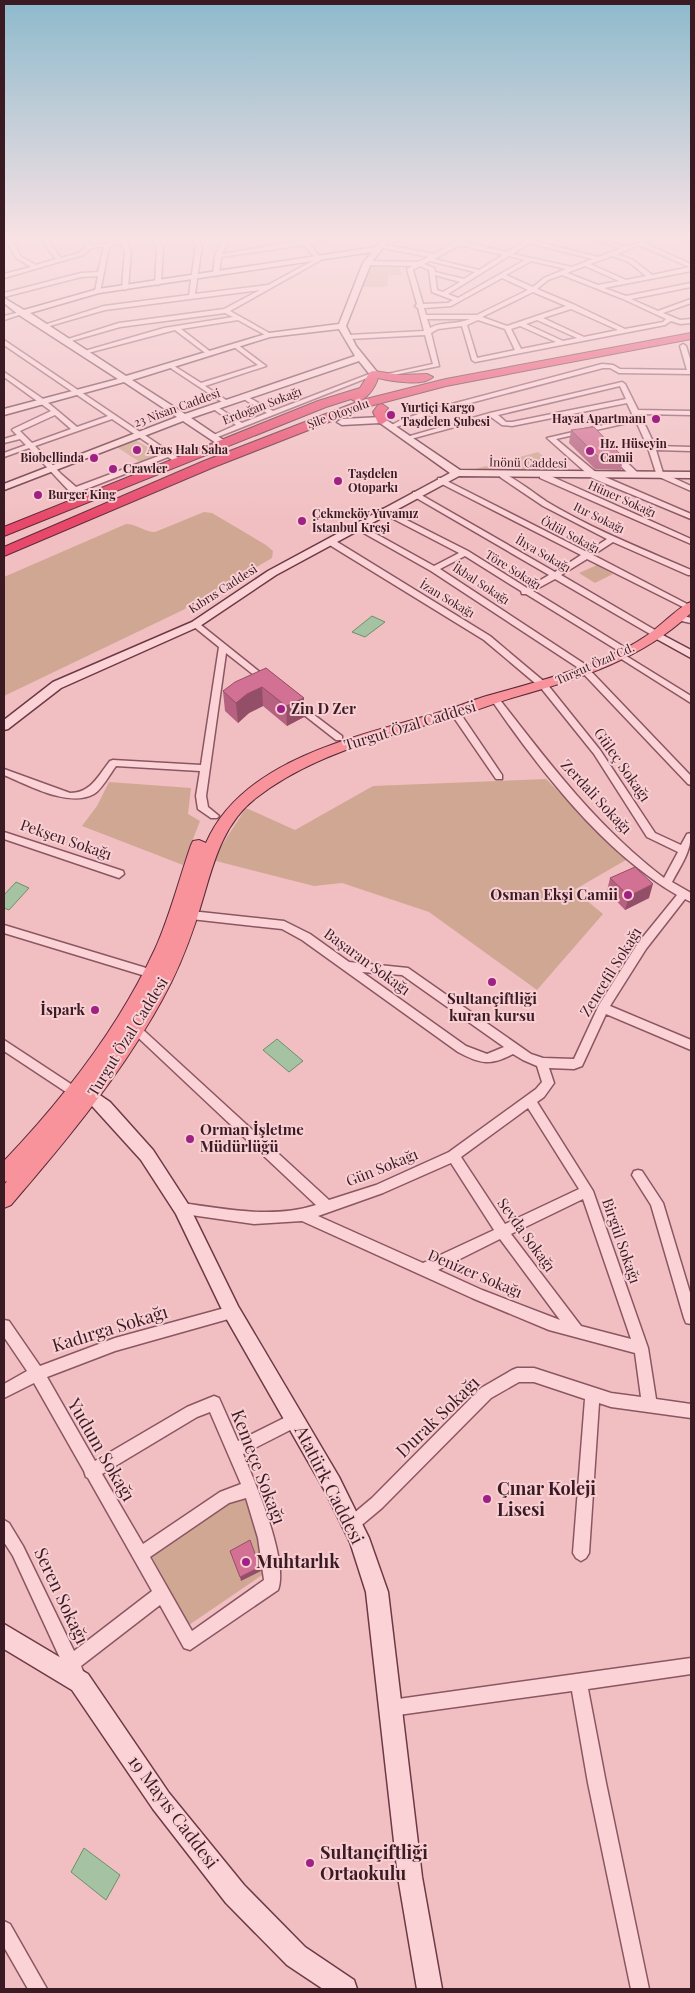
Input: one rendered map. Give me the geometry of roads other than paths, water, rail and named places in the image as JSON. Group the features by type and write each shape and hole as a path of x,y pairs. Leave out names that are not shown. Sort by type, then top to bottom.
{"highway":[{"path":"506,367 533,354 629,334"},
{"name":"Şile Otoyolu","path":"4,542 361,394 403,384 444,379 667,334"},
{"name":"Şile Otoyolu","path":"506,367 691,336"},
{"path":"506,367 687,344"},
{"path":"4,532 89,498 173,458 218,440 322,404 361,394 380,375 411,379 444,379"},
{"path":"4,563 342,422 385,418 444,379"},
{"name":"Şile Otoyolu","path":"4,552 312,423 366,403 444,379"}],"main road":[{"name":"Turgut Özal Cd.","path":"491,699 544,686 586,670 657,635 688,613"},
{"name":"Turgut Özal Caddesi","path":"219,819 256,791 303,763 358,741 455,712 491,699"},
{"name":"Turgut Özal Caddesi","path":"4,1174 82,1094 152,974 183,914 210,847 224,805 254,780 294,756 338,738 383,723 460,702 491,699"},
{"name":"Turgut Özal Caddesi","path":"4,1199 82,1094 136,1030 168,972 183,914"}],"street":[{"path":"58,334 218,440"},
{"path":"68,340 88,334"},
{"path":"84,352 149,334"},
{"path":"183,334 210,354"},
{"path":"4,412 126,379 276,334"},
{"path":"346,334 352,347 360,357 380,375"},
{"path":"348,337 408,334"},
{"name":"Erdoğan Sokağı","path":"218,440 242,426 380,375 437,365 428,334"},
{"path":"467,334 476,360 606,334"},
{"path":"510,334 519,352"},
{"path":"543,334 562,343"},
{"path":"572,334 583,339"},
{"path":"4,342 173,458"},
{"path":"385,418 403,421 476,398 549,382 602,366 611,366 620,371 691,372 687,344"},
{"path":"200,385 264,366 236,346"},
{"name":"23 Nisan Caddesi","path":"4,487 183,418 360,357"},
{"path":"169,365 227,403"},
{"path":"4,374 44,402 75,429"},
{"path":"407,438 492,414 622,384 652,448 660,474 691,489"},
{"path":"244,397 273,414"},
{"path":"556,399 595,436"},
{"path":"492,414 504,424 509,425 630,400"},
{"path":"214,407 242,426"},
{"path":"55,412 15,430 50,470 74,491 89,498"},
{"path":"691,413 637,416 584,425 551,438 595,476 691,518"},
{"path":"4,456 113,416"},
{"name":"İnönü Caddesi","path":"385,418 407,438 443,465 458,473 543,476 691,475"},
{"path":"4,441 22,436"},
{"path":"602,443 635,475"},
{"path":"652,448 691,450"},
{"path":"74,491 173,458"},
{"name":"Kıbrıs Caddesi","path":"4,726 57,685 196,624 272,574 416,494 458,473"},
{"name":"Itır Sokağı","path":"503,475 531,497 691,573"},
{"name":"Hüner Sokağı","path":"543,476 691,542"},
{"name":"Ödül Sokağı","path":"442,480 688,613"},
{"name":"İhya Sokağı","path":"416,494 657,635"},
{"name":"Töre Sokağı","path":"385,511 465,553 622,653 691,700"},
{"name":"İkbal Sokağı","path":"357,527 434,569 586,670 691,782"},
{"path":"525,592 556,575 614,538"},
{"name":"İzan Sokağı","path":"331,542 487,638 544,686"},
{"path":"434,569 465,553"},
{"path":"196,624 273,686"},
{"path":"657,635 691,655"},
{"path":"219,819 203,809 201,796 223,646"},
{"name":"Güleç Sokağı","path":"544,686 597,752 651,835 684,851"},
{"path":"288,697 338,738"},
{"name":"Zerdali Sokağı","path":"491,699 579,804 640,864 666,884 687,896"},
{"path":"455,712 498,777"},
{"path":"4,772 69,796 78,796 96,788 104,771 113,763 204,768"},
{"name":"Pekşen Sokağı","path":"4,835 118,874"},
{"path":"666,884 691,836"},
{"name":"Zencefil Sokağı","path":"346,966 404,971 513,1048 542,1062 578,1063 603,1008 642,946 687,896"},
{"name":"Başaran Sokağı","path":"183,914 284,925 306,937 462,1049 484,1060 499,1057 513,1048"},
{"path":"4,929 152,974"},
{"path":"603,1008 690,1041"},
{"path":"136,1030 326,1207"},
{"path":"4,1045 82,1094"},
{"name":"Gün Sokağı","path":"182,1209 254,1218 303,1215 379,1189 453,1156 540,1092 548,1083 542,1062"},
{"name":"Atatürk Caddesi","path":"82,1094 104,1107 147,1155 182,1209 232,1312 295,1420 352,1524 377,1592 410,1877 430,1989"},
{"name":"Birgül Sokağı","path":"529,1100 587,1191 641,1348 650,1406"},
{"name":"Sevda Sokağı","path":"453,1156 503,1233 576,1330"},
{"path":"638,1175 657,1203 691,1318"},
{"path":"423,1270 587,1191"},
{"name":"Denizer Sokağı","path":"303,1215 477,1294 554,1325 641,1348"},
{"name":"Kadırga Sokağı","path":"4,1391 36,1372 102,1349 232,1312"},
{"name":"Yudum Sokağı","path":"4,1326 36,1372 91,1472 190,1642"},
{"name":"Durak Sokağı","path":"352,1524 377,1503 486,1392 517,1375 534,1375 611,1400 691,1411"},
{"path":"582,1553 593,1394"},
{"name":"Kemeçe Sokağı","path":"91,1472 192,1412 214,1403 249,1489 269,1547 272,1584 190,1642"},
{"path":"234,1451 295,1420"},
{"path":"140,1555 225,1497 249,1489"},
{"name":"Seren Sokağı","path":"4,1528 18,1551 76,1673"},
{"path":"76,1673 162,1594"},
{"name":"19 Mayıs Caddesi","path":"4,1635 15,1644 76,1673 161,1801 235,1894 296,1956 345,1989"},
{"path":"391,1708 691,1666"},
{"path":"579,1682 597,1784 640,1989"},
{"path":"4,1930 38,1989"}],"place":[{"name":"Yurtiçi Kargo Taşdelen Şubesi","path":"391,415"},
{"name":"Hayat Apartmanı","path":"656,419"},
{"name":"Aras Halı Saha","path":"137,450"},
{"name":"Hz. Hüseyin Camii","path":"590,451"},
{"name":"Biobellinda","path":"94,458"},
{"name":"Crawler","path":"113,469"},
{"name":"Taşdelen Otoparkı","path":"338,481"},
{"name":"Burger King","path":"38,495"},
{"name":"Çekmeköy Yuvamız İstanbul Kreşi","path":"302,521"},
{"name":"Zin D Zer","path":"281,709"},
{"name":"Osman Ekşi Camii","path":"628,895"},
{"name":"Sultançiftliği kuran kursu","path":"492,982"},
{"name":"İspark","path":"95,1010"},
{"name":"Orman İşletme Müdürlüğü","path":"190,1139"},
{"name":"Çınar Koleji Lisesi","path":"487,1499"},
{"name":"Muhtarlık","path":"246,1562"},
{"name":"Sultançiftliği Ortaokulu","path":"310,1863"}]}
